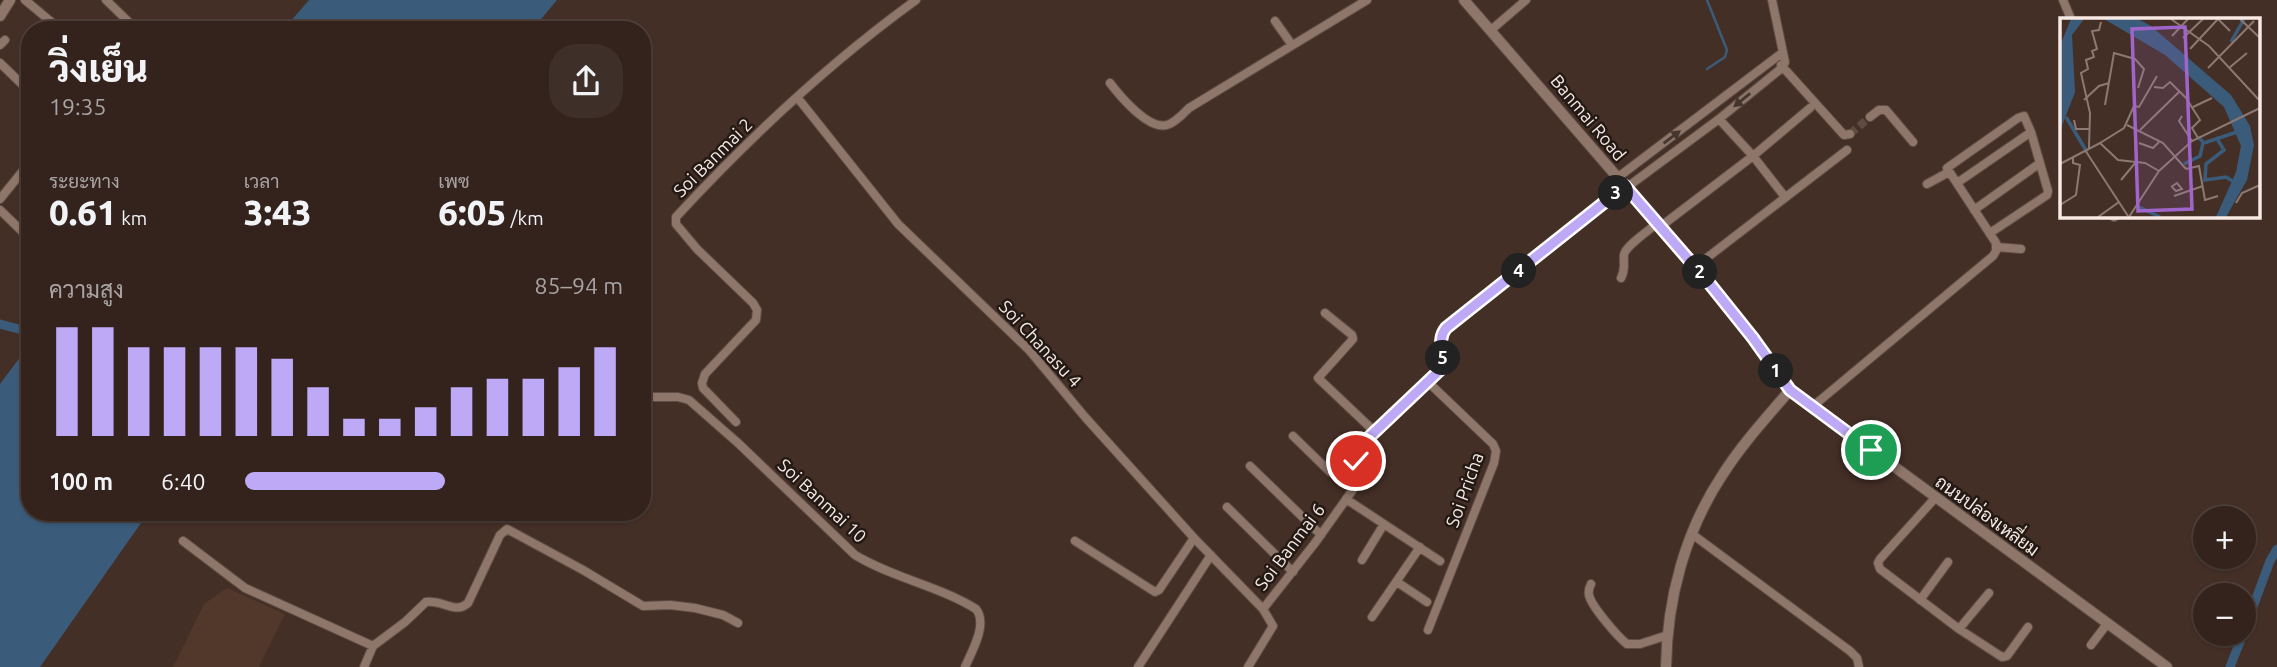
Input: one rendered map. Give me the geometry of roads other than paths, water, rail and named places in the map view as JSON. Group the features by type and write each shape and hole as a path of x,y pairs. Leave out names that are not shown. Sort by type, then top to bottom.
{"street":[{"path":"25,0 50,21"},
{"path":"106,0 128,21"},
{"name":"Soi Banmai 2","path":"736,422 703,388 702,383 705,374 756,320 757,310 753,303 696,249 676,224 676,220 718,171 797,97 882,25 916,0"},
{"path":"1110,83 1130,108 1153,123 1164,126 1189,108 1367,0"},
{"name":"Banmai Road","path":"1464,0 1695,267 1753,338 1790,390"},
{"path":"1491,30 1526,0"},
{"path":"1772,0 1778,55 1783,67 1844,135 1850,134"},
{"path":"2063,0 2071,18"},
{"path":"1275,21 1292,45"},
{"path":"1623,184 1778,55"},
{"path":"0,63 21,83"},
{"path":"1623,184 1718,119 1783,67"},
{"name":"Soi Chanasu 4","path":"797,97 898,224 1029,350 1085,417 1194,538 1263,608"},
{"path":"1621,278 1625,270 1626,250 1753,156 1810,108"},
{"path":"1870,117 1879,110 1886,110 1913,142"},
{"path":"1990,233 2047,195 2048,188 2031,132 2026,119 2021,116 1948,166 1949,172 1997,247"},
{"path":"1718,119 1753,156 1785,197"},
{"path":"1957,183 2031,132"},
{"path":"1695,267 1847,150"},
{"path":"1974,210 2040,163"},
{"path":"1927,184 1949,172"},
{"path":"0,199 21,173"},
{"name":"Soi Banmai 6","path":"1248,667 1273,626 1263,608 1346,499 1356,482 1359,447 1428,383 1443,365 1440,339 1446,328 1623,184"},
{"path":"0,210 21,230"},
{"path":"1997,247 2021,249"},
{"path":"1812,407 1993,256 1997,247"},
{"path":"1325,313 1352,335 1353,339 1318,378 1375,432"},
{"name":"Soi Pricha","path":"1428,383 1493,444 1496,451 1494,463 1428,630"},
{"path":"1666,667 1673,592 1692,534 1723,473 1790,390"},
{"name":"ถนนปล่องเหลี่ยม","path":"1790,390 2167,667"},
{"name":"Soi Banmai 10","path":"651,397 689,400 855,555 976,609 981,621 965,667"},
{"path":"1293,436 1330,472 1356,482"},
{"path":"1250,466 1321,535"},
{"path":"1936,497 1880,559 1880,569 1959,629 2002,657 2007,656 2028,627"},
{"path":"1346,499 1440,561"},
{"path":"1227,507 1293,572"},
{"path":"1362,560 1384,524"},
{"path":"364,667 373,646 426,602 464,608 500,535 507,529 643,606 695,608 723,615 738,623"},
{"path":"1692,534 1850,651 1857,658 1859,667"},
{"path":"1075,541 1155,592 1194,538"},
{"path":"183,541 245,588 373,646"},
{"path":"1372,617 1420,547"},
{"path":"1138,667 1211,555"},
{"path":"1920,600 1948,562"},
{"path":"1397,582 1427,602"},
{"path":"1591,584 1591,601 1627,644 1640,644 1668,635"},
{"path":"1959,629 1989,593"},
{"path":"2091,645 2107,624"}],"water":[{"path":"309,0 557,0 540,21 291,21"},
{"path":"21,356 21,521 142,521 40,667 0,667 0,384"}],"waterway":[{"path":"1707,0 1727,50 1725,57 1707,69"},
{"path":"0,324 21,330"},
{"path":"2256,599 2277,549"},
{"path":"2230,667 2238,646"}],"tunnel":[{"path":"1850,134 1870,117"}]}
